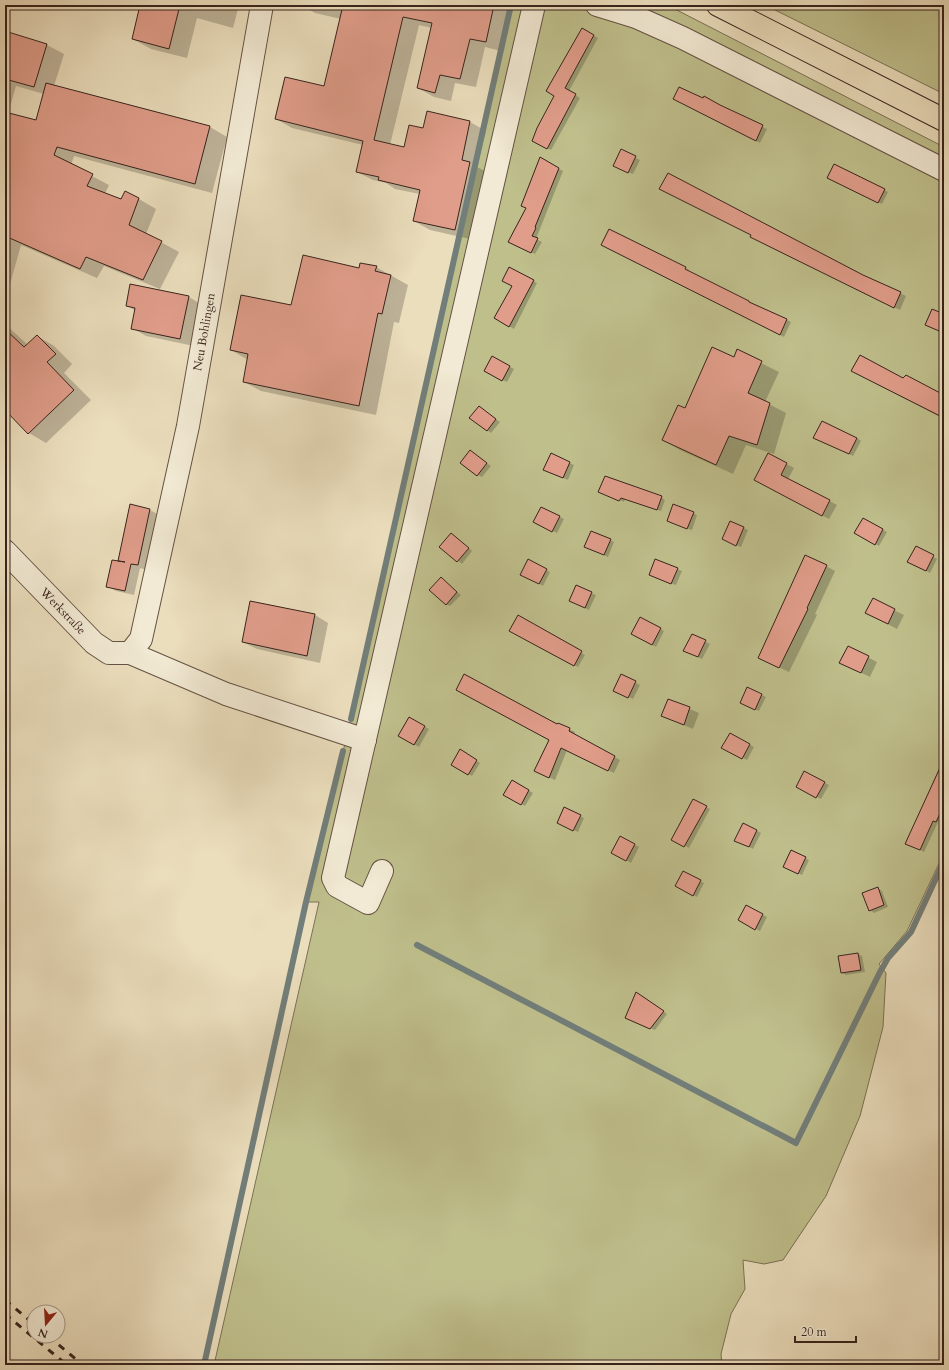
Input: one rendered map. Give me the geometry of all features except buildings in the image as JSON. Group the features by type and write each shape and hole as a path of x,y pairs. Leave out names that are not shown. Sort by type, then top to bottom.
{"main road":[{"path":"718,5 944,120"}],"street":[{"name":"Neu Bohlingen","path":"130,653 141,639 188,426 262,5"},
{"path":"382,871 368,903 337,886 333,878 534,5"},
{"path":"597,5 636,17 683,38 944,170"},
{"name":"Werkstraße","path":"5,551 94,643 109,653 130,653"},
{"path":"130,653 226,694 365,740"}],"green space":[{"path":"511,5 667,5 944,147 944,853 907,931 879,964 886,973 883,1027 860,1116 826,1196 783,1260 764,1264 743,1260 745,1289 731,1314 721,1354 722,1365 214,1365 319,902 306,902 351,719"},
{"path":"765,5 944,5 944,94"}],"waterway":[{"path":"351,719 511,5"},
{"path":"204,1365 306,902 343,751"},
{"path":"417,945 796,1143 880,972 888,958 911,932 944,861"}],"railway":[{"path":"5,1300 26,1317"},
{"path":"5,1314 67,1365"},
{"path":"58,1344 83,1365"}]}
